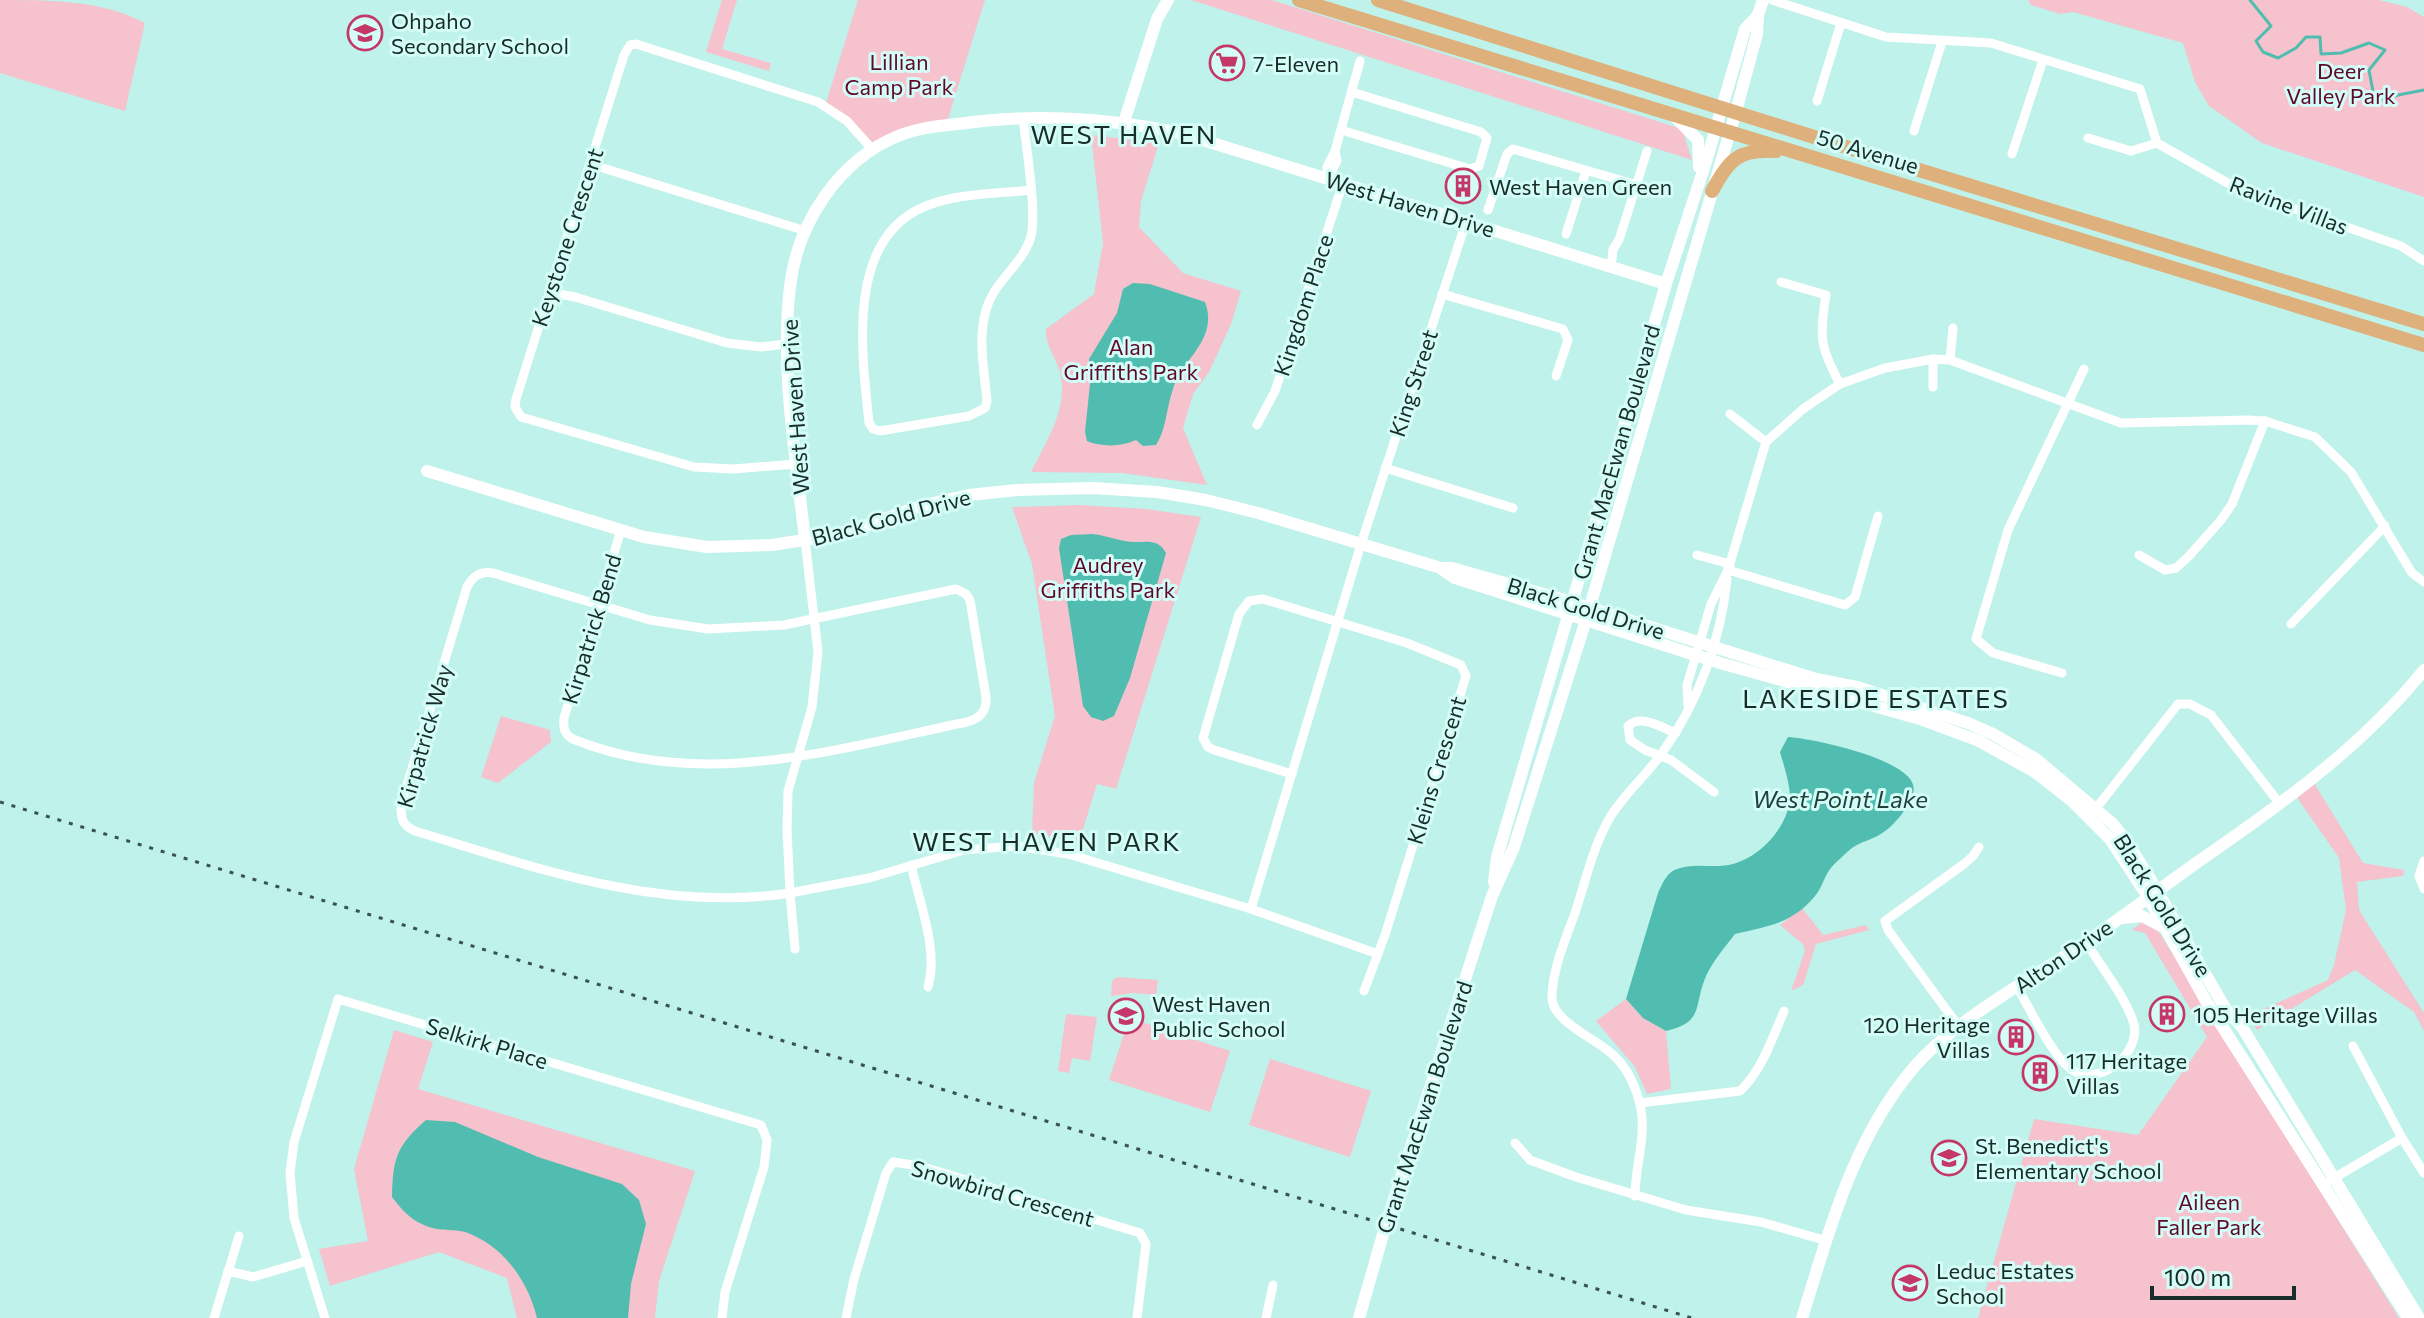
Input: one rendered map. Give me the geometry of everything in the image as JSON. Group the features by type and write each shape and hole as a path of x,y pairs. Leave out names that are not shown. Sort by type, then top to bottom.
{"main road":[{"path":"1157,19 1158,0"},
{"path":"1124,122 1157,19 1168,0"},
{"name":"50 Avenue","path":"1299,0 2424,345"},
{"name":"50 Avenue","path":"1378,0 2424,324"},
{"name":"Grant MacEwan Boulevard","path":"1359,1318 1492,896 1514,847 1587,614 1712,191 1745,29 1758,15 1763,0"},
{"path":"1672,113 1698,140 1697,185"},
{"name":"West Haven Drive","path":"805,540 786,344 790,284 806,231 832,186 872,149 900,135 980,120 1080,118 1124,122 1180,133 1666,284"},
{"name":"Grant MacEwan Boulevard","path":"1492,896 1497,857 1666,284 1697,185 1723,129"},
{"path":"1712,191 1727,165 1745,153 1761,150 1797,152"},
{"name":"Black Gold Drive","path":"427,471 621,530 663,541 707,547 761,545 843,533 920,506 969,495 1070,488 1157,492 1206,500 1441,568 1455,578 1570,608 1958,733 2035,772 2125,839 2153,894 2225,1008 2242,1027 2408,1318"},
{"name":"Alton Drive","path":"1802,1318 1849,1176 1880,1114 1915,1066 1959,1027 2086,942 2280,804 2373,726 2424,670"},
{"name":"Black Gold Drive","path":"2153,894 2166,929 2206,1001 2419,1318"},
{"path":"2116,920 2142,916 2166,929"}],"street":[{"path":"1772,0 1886,37 1991,43 2140,89 2157,143 2131,151 2088,138"},
{"path":"1817,101 1841,23"},
{"path":"1914,131 1942,42"},
{"name":"Keystone Crescent","path":"796,464 733,469 694,467 521,417 515,407 516,399 624,55 630,45 636,44 818,102 847,121 872,149"},
{"path":"2012,154 2043,60"},
{"path":"1328,178 1337,161 1335,151 1360,61"},
{"path":"1341,130 1470,169 1479,166 1487,138 1481,132 1352,92"},
{"path":"1023,118 1030,190 1031,237 993,293 983,319 985,408 969,416 880,431 873,429 869,423 861,342 862,310 873,266 889,232 906,216 927,205 1030,190"},
{"name":"Ravine Villas","path":"2157,143 2240,190 2401,246 2424,261"},
{"path":"1488,210 1507,154 1513,149 1637,185"},
{"path":"1611,267 1618,258 1619,240 1647,151"},
{"path":"590,164 806,231"},
{"path":"1566,234 1586,171"},
{"name":"Kingdom Place","path":"1257,425 1275,391 1343,183"},
{"name":"King Street","path":"1361,544 1466,222"},
{"path":"1781,282 1826,295 1821,324 1823,352 1840,384"},
{"path":"549,292 727,343 761,347 786,344"},
{"path":"1442,294 1563,329 1568,340 1556,376"},
{"path":"1950,360 1953,328"},
{"path":"1933,359 1933,387"},
{"path":"1688,706 1687,685 1711,604 1729,567 1766,442 1803,409 1840,384 1885,368 1933,359 1950,360 2121,423 2234,419 2265,421 2315,437 2351,472 2412,573 2424,582"},
{"path":"2062,673 1993,653 1976,639 2008,530 2084,369"},
{"path":"1730,414 1766,442"},
{"path":"2139,555 2165,570 2176,568 2189,556 2232,504 2265,421"},
{"path":"1385,468 1513,508"},
{"path":"1697,555 1845,605 1855,597 1878,516"},
{"path":"2291,624 2385,526"},
{"name":"Kirpatrick Bend","path":"621,530 564,718 568,737 601,748 666,760 742,764 795,758"},
{"name":"West Haven Drive","path":"795,949 786,809 795,758 815,689 818,652 805,540"},
{"path":"1251,909 1361,544"},
{"path":"1635,1196 1643,1145 1640,1103 1630,1077 1614,1055 1559,1015 1552,998 1564,945 1597,845 1613,814 1676,733 1711,653 1724,608 1729,567"},
{"name":"Kirpatrick Way","path":"598,605 493,573 474,576 467,587 401,805 404,826 564,876 641,892 716,899 790,893"},
{"path":"598,605 659,623 708,629 784,625 942,590 962,591 972,608 986,704 982,714 972,720 795,758"},
{"path":"1292,774 1214,750 1203,738 1239,614 1245,604 1254,598 1339,623"},
{"name":"Kleins Crescent","path":"1339,623 1407,643 1447,659 1461,665 1466,676 1364,991"},
{"path":"2093,813 2178,704 2190,704 2211,715 2280,804"},
{"path":"1676,733 1642,720 1632,721 1628,726 1630,740 1645,750 1661,755 1714,792"},
{"path":"790,893 869,878 972,849 1000,845 1033,847 1068,854 1251,909 1378,954"},
{"path":"1959,1027 1888,930 1885,921 1964,864 1979,847"},
{"path":"2424,861 2419,876 2424,889"},
{"path":"911,865 931,953 928,987"},
{"path":"2017,987 2070,1069 2090,1073 2111,1068 2130,1048 2134,1022 2086,942"},
{"name":"Selkirk Place","path":"325,1318 294,1218 290,1173 294,1142 338,999 761,1125 767,1140 764,1167 725,1292 722,1318"},
{"path":"1640,1103 1740,1091 1771,1042 1784,1011"},
{"path":"2353,1046 2424,1173"},
{"path":"2328,1181 2402,1138"},
{"path":"1515,1143 1530,1160 1541,1165 1635,1196 1686,1210 1761,1222 1827,1241"},
{"name":"Snowbird Crescent","path":"846,1318 854,1279 886,1173 893,1162 920,1166 1140,1233 1146,1244 1137,1318"},
{"path":"214,1318 239,1236"},
{"path":"228,1271 253,1277 307,1261"},
{"path":"1266,1318 1273,1285"}],"green space":[{"path":"0,0 56,1 93,6 145,23 125,111 0,73"},
{"path":"722,0 737,0 722,49 771,63 769,71 706,52"},
{"name":"Lillian Camp Park","path":"858,0 985,0 946,125 872,149 825,106"},
{"path":"1191,0 1272,0 1682,129 1692,160"},
{"name":"Deer Valley Park","path":"2028,0 2379,0 2407,7 2424,17 2424,197 2262,143 2209,106 2195,82 2183,43 2073,12 2060,14 2031,5"},
{"name":"Alan Griffiths Park","path":"1091,135 1159,143 1141,201 1139,227 1183,273 1241,291 1231,324 1209,372 1193,394 1183,428 1207,485 1122,473 1031,472 1054,426 1061,402 1061,376 1046,329 1094,294 1103,243"},
{"name":"Audrey Griffiths Park","path":"1080,505 1146,509 1201,517 1116,789 1097,784 1079,842 1032,833 1034,783 1055,716 1032,564 1012,507"},
{"path":"501,716 550,730 551,742 498,783 481,777"},
{"path":"2314,783 2363,863 2404,870 2403,876 2357,882 2359,910 2424,1013 2424,1031 2414,1012 2355,970 2257,1030 2248,1016 2328,980 2334,965 2346,910 2339,858 2296,796"},
{"path":"1802,908 1823,935 1866,925 1869,930 1816,944 1803,985 1791,991 1805,951 1803,944 1780,925"},
{"name":"Aileen Faller Park","path":"2142,922 2157,929 2399,1318 1978,1318 2034,1119 2138,1135 2207,1037 2145,933 2132,930"},
{"path":"1117,977 1158,980 1156,995 1133,993 1111,996 1112,981"},
{"path":"1626,999 1643,1018 1666,1031 1671,1089 1647,1094 1635,1067 1596,1021"},
{"path":"1066,1014 1097,1017 1090,1061 1072,1058 1069,1073 1058,1071"},
{"path":"1129,1018 1230,1051 1210,1112 1109,1080"},
{"path":"394,1030 433,1042 418,1089 695,1171 659,1281 655,1318 517,1318 507,1278 439,1252 330,1286 319,1249 368,1241 354,1169"},
{"path":"1270,1059 1371,1091 1350,1157 1249,1125"}],"water":[{"path":"1133,283 1150,284 1205,302 1207,327 1204,338 1178,378 1156,445 1143,446 1136,440 1118,445 1093,443 1087,441 1085,432 1089,359 1117,313 1123,289"},
{"path":"1092,534 1131,542 1153,542 1166,553 1130,678 1114,716 1103,721 1091,717 1083,706 1059,548 1061,539"},
{"name":"West Point Lake","path":"1788,737 1840,747 1884,761 1912,781 1911,799 1890,827 1855,846 1835,864 1817,893 1797,913 1779,922 1735,934 1709,970 1692,1018 1666,1031 1643,1018 1626,999 1658,893 1673,871 1690,866 1733,864 1754,854 1772,838 1789,806 1790,795 1780,752"},
{"path":"426,1120 455,1122 538,1157 622,1184 639,1200 646,1224 631,1284 628,1318 537,1318 521,1279 493,1247 464,1232 423,1224 406,1213 392,1197 395,1163 402,1146"}],"waterway":[{"path":"2250,0 2271,26 2256,41 2263,52 2278,58 2296,48 2306,37 2320,37 2321,54 2341,53 2369,43 2385,50 2369,70 2375,102 2424,90"}],"railway":[{"path":"0,802 1692,1318"}],"place":[{"name":"Ohpaho Secondary School","path":"365,33"},
{"name":"7-Eleven","path":"1227,63"},
{"name":"West Haven Green","path":"1463,186"},
{"name":"105 Heritage Villas","path":"2167,1014"},
{"name":"West Haven Public School","path":"1126,1016"},
{"name":"120 Heritage Villas","path":"2016,1037"},
{"name":"117 Heritage Villas","path":"2040,1073"},
{"name":"St. Benedict's Elementary School","path":"1949,1158"},
{"name":"Leduc Estates School","path":"1910,1283"}],"district":[{"name":"WEST HAVEN","path":"1124,133"},
{"name":"LAKESIDE ESTATES","path":"1876,697"},
{"name":"WEST HAVEN PARK","path":"1047,840"}]}
